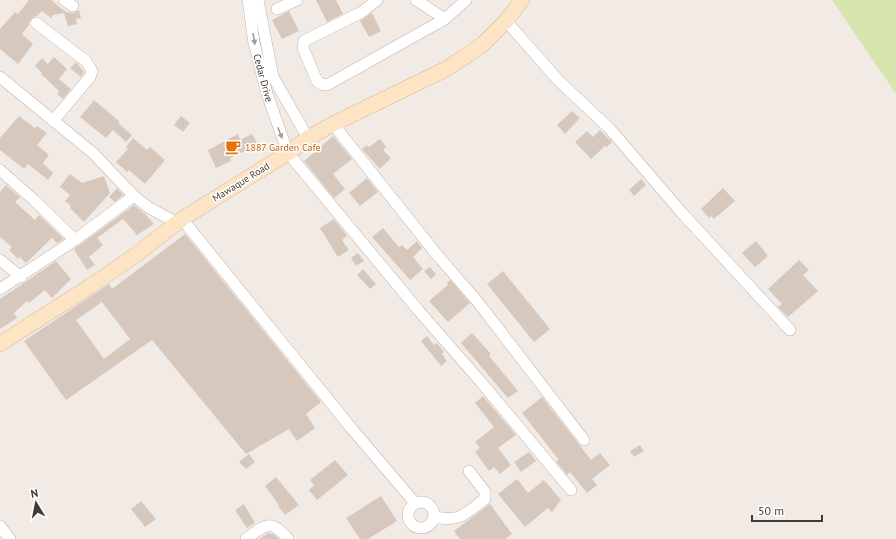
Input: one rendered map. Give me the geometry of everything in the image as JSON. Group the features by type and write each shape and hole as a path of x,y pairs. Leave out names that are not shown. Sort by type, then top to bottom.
{"main road":[{"name":"Mawaque Road","path":"0,344 139,253 180,221 288,153 308,138 333,124 446,69 483,44 506,21 522,0"}],"street":[{"name":"Cedar Drive","path":"248,0 254,43 264,83 288,153"},
{"name":"Cedar Drive","path":"258,0 273,77 308,138"},
{"path":"277,9 297,0"},
{"path":"377,0 362,12 304,41 303,48 317,81 321,84 327,85 445,19 466,0"},
{"path":"416,0 445,19"},
{"path":"506,21 558,80 610,129 682,213 790,330"},
{"path":"36,23 86,61 92,70 90,77 53,121"},
{"path":"0,77 103,163 134,196 148,207 180,221 414,503"},
{"path":"333,124 438,256 477,301 584,440"},
{"path":"288,153 419,311 481,382 571,490"},
{"path":"0,170 34,200 75,240"},
{"path":"0,289 21,277 75,240 134,196"},
{"path":"0,260 21,277"},
{"path":"435,517 450,520 459,518 485,499 485,492 469,471"},
{"path":"421,501 432,506 435,517 427,528 420,534 408,519 409,510 414,503 421,501"},
{"path":"246,539 263,526 271,525 280,529 288,539"},
{"path":"0,526 10,539"}],"green space":[{"path":"832,0 896,0 896,94"}],"building":[{"path":"29,0 51,0 66,12 73,13 79,10 81,18 76,19 77,24 68,26 64,13 53,15 51,18 42,11 37,16 33,17 22,34 33,44 18,64 0,49 0,29 15,12 18,14"},
{"path":"316,0 336,0 343,14 327,22"},
{"path":"289,11 299,31 282,39 272,20"},
{"path":"372,13 381,31 369,37 360,21"},
{"path":"54,57 67,69 59,79 71,89 63,99 57,94 59,91 41,74 42,73 35,66 42,58 48,64"},
{"path":"76,62 84,72 81,77 70,68"},
{"path":"94,100 120,122 118,123 132,135 126,142 113,130 106,138 80,117"},
{"path":"572,111 580,118 565,134 557,125"},
{"path":"19,116 35,128 37,126 47,133 37,145 49,155 43,163 53,173 48,180 28,164 24,169 0,150 0,138"},
{"path":"181,116 190,123 183,132 174,125"},
{"path":"600,130 612,142 607,147 605,146 591,159 575,142 587,131 593,137"},
{"path":"238,134 240,140 252,134 258,145 230,158 231,161 216,168 208,150"},
{"path":"333,136 352,159 333,174 345,189 334,198 304,161"},
{"path":"133,138 147,150 150,147 165,160 145,184 129,170 127,172 116,162 128,149 126,147"},
{"path":"380,139 386,147 383,150 391,158 380,169 362,149 367,145 369,147"},
{"path":"70,174 82,183 104,176 110,193 84,222 65,201 70,195 60,187"},
{"path":"367,178 378,192 360,206 349,193"},
{"path":"641,179 646,185 634,196 629,190"},
{"path":"6,185 20,197 15,202 35,220 39,215 64,239 57,243 52,238 26,263 20,257 18,259 9,250 12,247 0,237 0,192"},
{"path":"117,188 123,195 115,202 109,197"},
{"path":"723,188 735,201 714,219 711,216 709,218 701,209"},
{"path":"134,205 154,224 137,235 123,219 97,238 103,245 89,257 95,265 87,270 74,249"},
{"path":"334,219 347,236 342,240 349,250 338,257 320,228"},
{"path":"383,228 399,247 402,245 407,250 417,241 422,248 413,257 423,269 410,280 372,237"},
{"path":"185,234 321,402 306,414 315,428 297,441 289,429 246,454 152,340 66,400 24,341 109,284 112,289","holes":["102,302 130,339 104,359 76,320"]},
{"path":"756,241 768,256 755,267 742,253"},
{"path":"358,253 364,261 356,266 351,258"},
{"path":"799,260 809,270 803,275 818,291 788,317 778,307 782,304 768,289"},
{"path":"56,261 71,279 52,298 45,290 29,303 27,301 14,313 17,318 0,329 0,299"},
{"path":"430,267 436,274 431,279 424,271"},
{"path":"363,269 376,284 370,289 357,275"},
{"path":"503,271 550,329 534,342 487,284"},
{"path":"450,280 470,303 448,322 429,301 448,285 447,283"},
{"path":"472,333 491,354 489,356 518,391 508,398 461,343"},
{"path":"427,336 434,345 437,343 444,352 442,354 447,361 441,366 421,341"},
{"path":"483,396 516,435 498,448 511,465 500,474 494,467 489,471 475,452 480,448 475,442 494,427 475,403"},
{"path":"542,397 591,460 600,453 610,465 592,479 597,485 587,493 570,472 567,475 556,461 559,460 522,413"},
{"path":"640,445 644,451 634,457 630,451"},
{"path":"529,452 536,461 521,472 514,462"},
{"path":"249,454 255,462 246,469 239,462"},
{"path":"335,460 348,475 317,500 309,490 314,485 310,480"},
{"path":"276,477 299,505 285,515 265,486"},
{"path":"517,479 528,493 544,480 561,500 552,512 548,508 525,527 498,494"},
{"path":"381,496 397,521 368,539 360,539 346,518"},
{"path":"141,501 156,519 145,527 131,509"},
{"path":"244,504 255,523 247,528 235,510"},
{"path":"490,504 512,534 505,539 460,539 454,531"},
{"path":"269,533 273,534 279,539 259,539"}],"place":[{"name":"1887 Garden Cafe","path":"233,147"}]}
